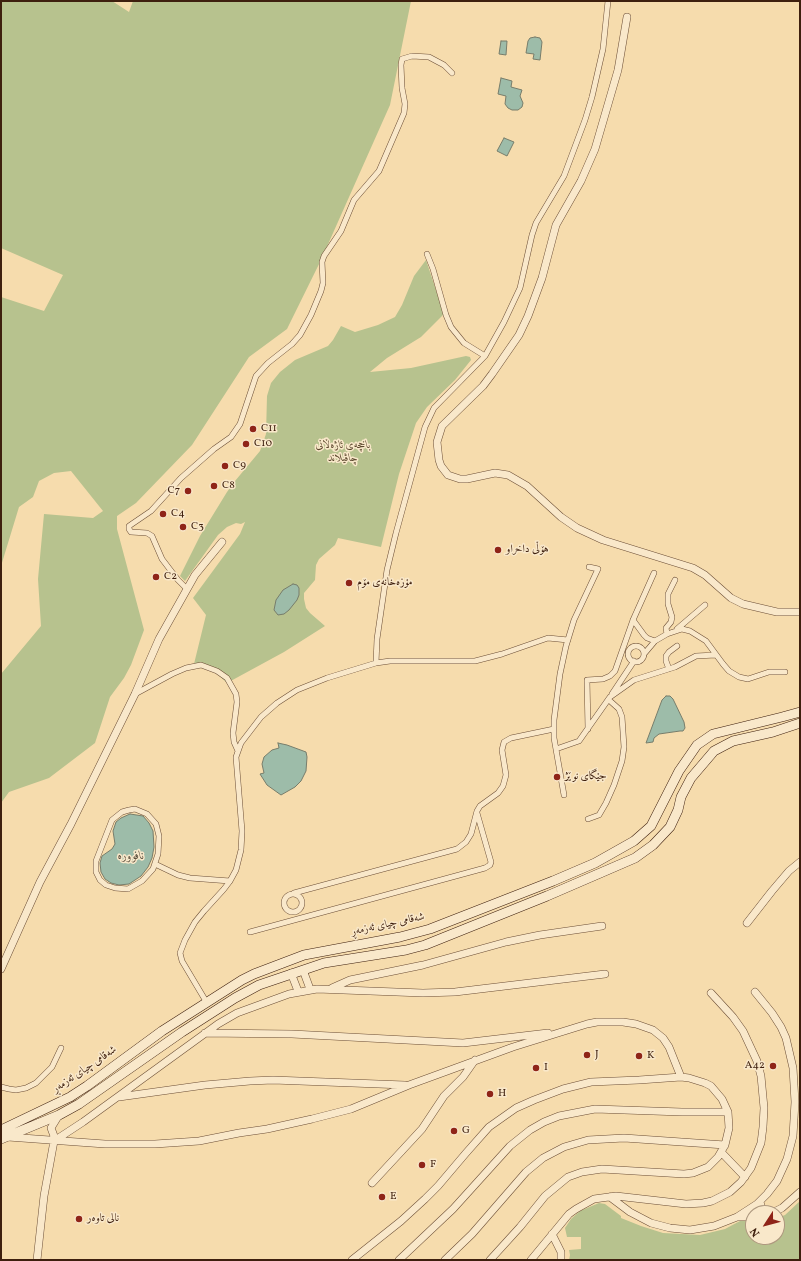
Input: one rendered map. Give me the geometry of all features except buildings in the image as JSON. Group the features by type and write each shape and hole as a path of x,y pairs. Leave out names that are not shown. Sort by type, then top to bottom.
{"main road":[{"name":"شەقامی چیای ئەزمەڕ","path":"3,1134 70,1097 162,1030 242,980 304,954 421,932 596,863 634,840 651,826 680,771 697,745 713,734 800,712"},
{"path":"3,1134 59,1115 79,1104 96,1094 171,1040 235,998 259,986 291,973 324,963 406,950 425,945 547,896 634,858 653,845 667,831 673,820 681,797 691,778 714,751 733,741 773,732 800,723"}],"street":[{"path":"376,663 377,639 388,570 396,533 425,427 434,408 485,356 501,328 520,288 536,223 564,176 579,138 592,97 605,35 608,1"},
{"path":"627,17 618,70 597,142 581,182 556,225 542,278 528,316 516,340 483,386 442,426 437,442 439,460 444,471 448,475 460,480 467,480 495,472 508,475 527,486 561,518 577,528 610,543 693,568 705,575 730,598 743,604 777,612 800,612"},
{"path":"187,589 162,559 152,536 131,532 129,526 151,511 181,478 214,449 231,437 240,424 256,376 268,363 292,344 300,335 311,315 321,291 323,283 322,262 324,256 346,222 350,207 356,196 373,178 382,165 394,132 404,113 405,104 402,88 401,60 412,56 425,56 440,62 452,73"},
{"path":"427,254 433,269 446,315 452,327 464,343 485,356"},
{"path":"1,969 40,882 71,824 135,694 159,639 195,575 222,542"},
{"path":"564,795 554,729 560,674 574,620 598,569 590,567"},
{"path":"588,729 587,680 603,679 613,674 618,664 633,620 654,573"},
{"path":"667,634 666,628 671,622 672,617 668,604 668,594 675,580"},
{"path":"676,630 705,605"},
{"path":"633,620 644,635 656,641"},
{"path":"644,654 643,650 639,647 632,648 628,654 630,659 640,661 644,654 656,641 667,634 682,629 696,634 706,641 729,671 744,678 752,679 769,672 785,672"},
{"path":"207,1003 182,961 180,953 188,934 200,916 230,881 238,860 242,841 242,820 236,764 238,751 247,735 261,717 286,697 327,678 376,663 390,661 475,661 502,654 548,638 568,640"},
{"path":"669,669 666,656 677,646"},
{"path":"610,698 634,680 669,669 696,656 716,655"},
{"path":"556,749 578,741 610,698 634,661"},
{"path":"135,694 186,668 201,665 217,671 227,678 236,694 237,702 233,733 234,742 238,751"},
{"path":"588,818 599,815 614,785 622,761 624,746 622,717 619,710 610,698"},
{"path":"294,893 457,849 466,842 471,834 477,811 480,806 498,793 504,786 506,776 502,755 504,742 511,738 554,729"},
{"path":"135,809 147,814 153,819 158,829 159,836 156,864 146,878 137,885 128,889 115,888 106,885 100,880 96,872 96,861 111,823 118,815 135,809"},
{"path":"250,932 487,867 490,860 477,811"},
{"path":"747,923 789,871 800,862"},
{"path":"156,864 178,875 190,878 230,881"},
{"path":"330,989 350,980 423,965 506,942 602,926"},
{"path":"303,970 310,989"},
{"path":"291,973 298,991"},
{"path":"54,1141 205,1033 237,1013 298,991 310,989 330,989 423,993 455,992 605,974"},
{"path":"610,1197 642,1219 659,1226 690,1230 714,1226 736,1217 760,1202 777,1181 787,1159 793,1136 795,1097 793,1068 786,1038 772,1013 755,992"},
{"path":"531,1260 568,1214 594,1200 616,1196 686,1204 703,1203 712,1201 730,1192 752,1168 761,1143 764,1108 761,1076 757,1061 743,1031 733,1017 711,993"},
{"path":"3,1134 54,1141 105,1144 155,1144 199,1141 312,1119 351,1109 475,1060 586,1024 611,1021 636,1024 653,1030 663,1038 669,1047 681,1077"},
{"path":"205,1033 292,1034 462,1043 562,1032"},
{"path":"1,1087 16,1090 26,1088 36,1083 52,1067 61,1048"},
{"path":"372,1184 422,1129 444,1096 463,1077 475,1060"},
{"path":"352,1260 425,1200 489,1127 516,1108 547,1094 591,1082 681,1077 699,1080 711,1086 722,1099 728,1112 729,1128 725,1145 718,1157 708,1167 693,1173 684,1174 602,1169 582,1172 568,1177 544,1196 520,1227 490,1260"},
{"path":"116,1097 205,1085 273,1080 409,1085"},
{"path":"399,1260 453,1210 510,1146 530,1130 544,1122 559,1116 595,1109 728,1112"},
{"path":"37,1260 44,1196 54,1141 54,1136 51,1131 52,1124 59,1115"},
{"path":"51,1131 57,1133 72,1129"},
{"path":"445,1260 526,1172 543,1158 564,1147 588,1140 624,1138 725,1145"},
{"path":"721,1152 745,1177"},
{"path":"785,1205 800,1192"},
{"path":"736,1217 745,1217"},
{"path":"552,1234 561,1252 561,1260"}],"green space":[{"path":"1,1 112,1 129,12 133,1 411,1 390,105 321,260 287,329 249,357 192,445 136,503 117,516 117,529 144,630 131,665 124,678 110,697 95,743 49,778 9,792 1,803 1,674 41,626 38,579 44,514 93,518 103,511 71,471 54,473 39,481 33,497 19,507 1,566 1,297 44,311 63,275 1,248"},
{"name":"باخچەی ئاژەڵانی چاڤیلاند","path":"426,260 444,314 421,337 387,358 370,372 411,368 466,356 470,357 471,360 455,380 427,407 416,423 399,474 381,547 338,538 335,545 319,559 316,565 315,580 304,593 304,599 306,608 325,626 284,652 227,683 215,672 204,668 193,668 206,615 193,598 240,534 245,522 241,524 236,523 227,527 218,535 185,581 180,576 200,536 227,492 260,451 266,434 267,396 271,383 280,372 295,360 328,346 341,326 355,332 378,325 395,317 402,305 414,276"},
{"path":"800,1201 800,1260 569,1260 569,1250 581,1249 581,1237 567,1237 565,1228 571,1219 580,1211 599,1203 605,1204 621,1216 621,1218 663,1233 700,1235 725,1229 740,1221 745,1220 745,1245 785,1245 785,1215"}],"water":[{"path":"530,38 540,38 542,42 540,60 533,59 534,54 526,53 528,41"},
{"path":"501,41 507,41 506,55 499,54"},
{"path":"501,78 512,81 511,87 522,90 520,96 523,103 522,107 518,110 508,108 505,104 506,96 498,94"},
{"path":"504,138 514,142 507,156 497,151"},
{"path":"293,584 297,585 299,588 297,600 284,614 278,615 274,610 276,600 283,590"},
{"path":"666,696 670,696 673,699 684,722 685,728 683,731 659,734 654,738 653,742 646,743 662,700"},
{"path":"278,743 306,752 307,757 306,771 301,781 295,787 281,795 267,785 260,774 264,773 262,764 264,757 272,750 279,748"},
{"name":"نافوورە","path":"130,814 143,816 149,823 153,831 154,847 152,858 148,867 141,876 129,884 119,885 111,883 105,879 101,872 100,863 102,856 112,849 115,844 113,831 116,822"}],"place":[{"name":"C11","path":"253,429"},
{"name":"C10","path":"246,444"},
{"name":"C9","path":"225,466"},
{"name":"C8","path":"214,486"},
{"name":"C7","path":"188,491"},
{"name":"C4","path":"163,514"},
{"name":"C3","path":"183,527"},
{"name":"هۆڵی داخراو","path":"498,550"},
{"name":"C2","path":"156,577"},
{"name":"مۆزەخانەی مۆم","path":"349,583"},
{"name":"جێگای نوێژ","path":"557,777"},
{"name":"J","path":"587,1055"},
{"name":"K","path":"639,1056"},
{"name":"A42","path":"773,1066"},
{"name":"I","path":"536,1068"},
{"name":"H","path":"490,1094"},
{"name":"G","path":"454,1131"},
{"name":"F","path":"422,1165"},
{"name":"E","path":"382,1197"},
{"name":"نالی تاوەر","path":"79,1219"}]}
